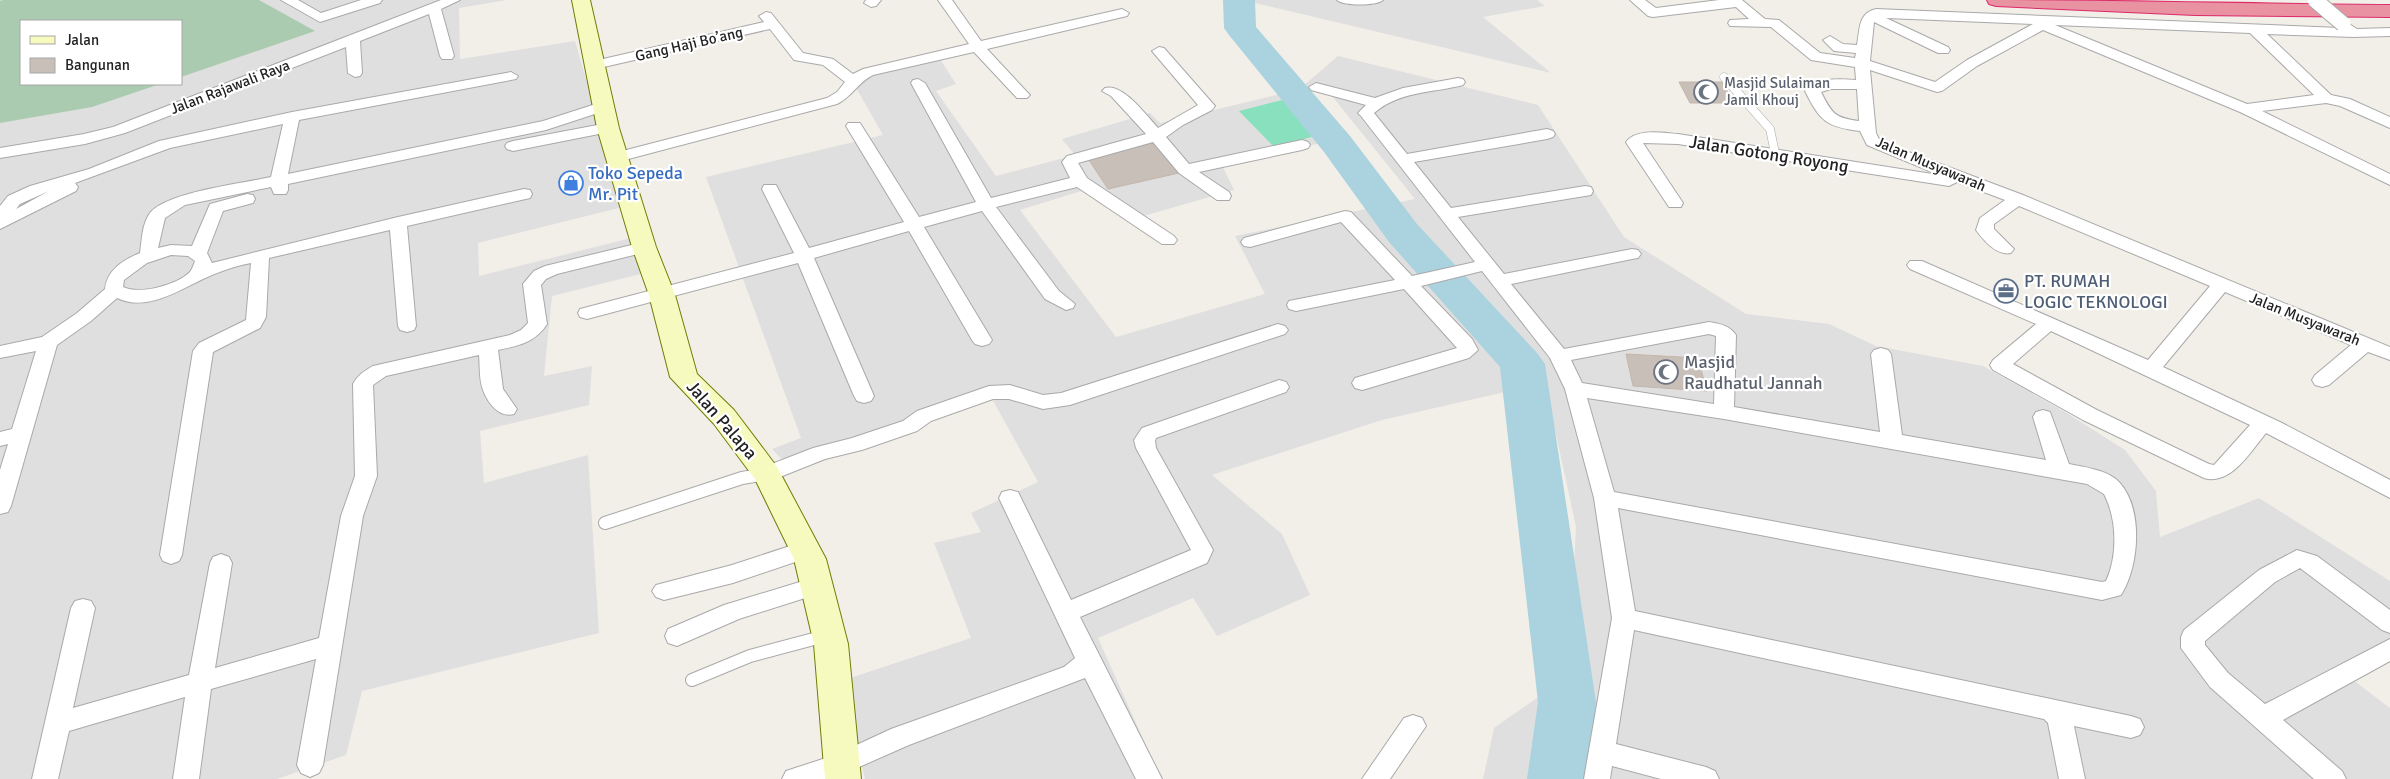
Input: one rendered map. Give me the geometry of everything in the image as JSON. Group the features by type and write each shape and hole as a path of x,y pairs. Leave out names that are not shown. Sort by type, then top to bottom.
{"highway":[{"path":"1996,0 2195,9 2390,11"}],"street":[{"path":"288,0 320,18 375,0"},
{"name":"Jalan Rajawali Raya","path":"0,153 84,139 119,130 453,0"},
{"name":"Jalan Palapa","path":"581,0 605,118 646,252 662,295 684,377 724,417 767,474 810,559 829,635 842,772"},
{"path":"945,0 978,46 1022,96"},
{"path":"617,157 832,101 840,97 856,77 868,72 1122,13 1108,0"},
{"path":"1344,0 1367,0"},
{"path":"1637,0 1654,13 1734,2 1741,4 1760,21"},
{"path":"2314,0 2349,29"},
{"path":"434,7 447,56"},
{"path":"1871,15 1885,12 2036,22 2256,30 2349,29 2390,32"},
{"path":"1871,15 1908,35 1943,50"},
{"name":"Jalan Musyawarah","path":"1871,15 1865,28 1862,56 1869,137 1873,142 2016,199 2390,354"},
{"name":"Gang Haji Bo’ang","path":"595,65 770,20 799,57 816,58 828,62 853,81"},
{"path":"1735,23 1760,21 1774,23 1816,57 1862,56"},
{"path":"1830,40 1839,48 1937,88 2036,22"},
{"path":"2036,22 2245,109 2390,180"},
{"path":"2256,30 2326,98"},
{"path":"353,38 355,73"},
{"path":"1159,51 1207,106 1203,110 1177,122 1157,136 1073,159 1070,162 1080,180 1168,240"},
{"path":"0,224 51,199 95,172 165,144 292,117 511,76"},
{"path":"1458,82 1396,94 1374,103 1366,113 1559,356 1575,389 1605,498 1624,618 1597,779"},
{"path":"918,83 984,203 1052,295 1066,304"},
{"path":"1865,86 1833,84 1819,86 1813,91 1826,118 1833,122 1868,127"},
{"path":"1316,87 1374,103"},
{"path":"1110,91 1116,93 1157,136 1185,170 1223,196"},
{"path":"2245,109 2326,98 2345,102 2390,123"},
{"path":"280,185 292,117"},
{"path":"148,256 155,216 164,208 195,197 280,185 605,118"},
{"path":"558,129 605,118"},
{"path":"854,126 982,340"},
{"path":"1404,159 1547,134"},
{"name":"Jalan Gotong Royong","path":"1675,203 1635,144 1634,142 1638,139 1666,138 1775,153 1851,168 1977,184"},
{"path":"1185,170 1302,145"},
{"path":"587,313 662,295 984,203 1080,180"},
{"path":"0,352 48,342 122,294 147,296 181,285 200,263 216,208 280,185"},
{"path":"770,189 804,255 864,396"},
{"path":"1448,214 1585,191"},
{"path":"122,294 113,284 120,272 148,256 176,250 200,263 230,262 260,257 398,222 524,194"},
{"path":"2005,249 1985,230 1986,222 2016,199"},
{"path":"1250,242 1346,216 1409,281 1465,343 1468,350 1462,354 1362,383"},
{"path":"398,222 407,326"},
{"path":"310,765 352,516 366,476 363,384 369,377 380,371 516,340 528,334 538,324 533,286 646,252"},
{"path":"1296,305 1465,270 1492,272 1632,254"},
{"path":"171,555 203,351 253,324 257,317 260,257"},
{"path":"1916,265 2049,323 2263,422 2390,490"},
{"path":"2150,370 2221,285"},
{"path":"2049,323 2000,365 2090,415 2201,469 2212,474 2222,470 2263,422"},
{"path":"1559,356 1715,328 1726,335 1724,412"},
{"path":"767,474 820,453 855,445 910,426 924,416 999,390 1010,390 1044,402 1063,400 1278,330"},
{"path":"0,506 48,342"},
{"path":"2322,380 2365,344"},
{"path":"488,347 493,390 507,409"},
{"path":"1881,354 1892,441"},
{"path":"1065,613 1200,557 1202,550 1146,448 1144,440 1149,433 1279,387"},
{"path":"1575,389 1724,412 2060,470 2106,484 2118,496 2125,551 2118,581 2112,589 2092,589 1605,498"},
{"path":"2043,417 2060,470"},
{"path":"0,439 21,434"},
{"path":"1010,498 1065,613 1150,779"},
{"path":"664,591 733,574 805,550"},
{"path":"2333,779 2219,680 2193,648 2193,636 2267,576 2297,559 2303,559 2390,623"},
{"path":"186,779 200,681 222,563"},
{"path":"677,636 732,612 816,586"},
{"path":"45,779 83,608"},
{"path":"1624,618 2131,727"},
{"path":"58,723 330,645"},
{"path":"2264,718 2390,649"},
{"path":"795,779 842,772 900,737 1073,674 1089,661"},
{"path":"2053,711 2060,719 2072,779"},
{"path":"1375,779 1412,726"},
{"path":"1601,752 1706,779"}],"lane":[{"path":"1724,77 1770,129 1775,153"},
{"path":"605,523 742,478 767,474"},
{"path":"692,680 750,656 829,635"}],"shaded area":[{"path":"0,0 507,0 459,8 460,59 575,41 623,207 478,243 479,276 631,238 641,274 552,296 544,376 592,366 589,405 480,431 484,483 588,455 599,633 362,691 346,755 277,779 0,779"},
{"path":"1253,0 1537,0 1545,6 1483,17 1551,73 1251,2"},
{"path":"1338,56 1538,105 1624,237 1746,314 1829,324 1876,346 1983,366 2065,412 2125,450 2156,491 2160,537 2259,498 2390,581 2390,662 2349,677 2390,708 2390,779 1483,779 1494,728 1568,676 1576,527 1545,383 1382,420 1212,475 1282,534 1310,595 1217,636 1193,598 1098,638 1161,779 865,779 841,681 971,638 934,543 981,532 971,513 1038,482 991,397 794,472 772,449 801,438 706,177 883,135 851,79 940,59 956,84 936,91 996,176 1075,155 1062,139 1150,113 1160,123 1284,93 1310,99 1337,140 1221,163 1234,190 1126,221 1091,188 1020,210 1116,337 1265,294 1235,236 1415,199 1332,96 1302,87"}],"green space":[{"path":"259,0 315,31 182,77 182,20 20,20 20,85 157,85 92,107 0,123 0,1"},
{"path":"1282,100 1319,135 1274,147 1239,111"}],"building":[{"name":"Masjid Sulaiman Jamil Khouj","path":"1679,82 1722,82 1734,103 1690,103"},
{"path":"1157,142 1179,173 1108,189 1087,157"},
{"name":"Masjid Raudhatul Jannah","path":"1626,354 1698,358 1707,391 1633,386"}],"waterway":[{"path":"1239,0 1240,28 1337,144 1403,233 1522,364 1567,702 1558,779"}],"place":[{"name":"Masjid Sulaiman Jamil Khouj","path":"1706,92"},
{"name":"Toko Sepeda Mr. Pit","path":"571,183"},
{"name":"PT. RUMAH LOGIC TEKNOLOGI","path":"2006,291"},
{"name":"Masjid Raudhatul Jannah","path":"1666,372"}]}
